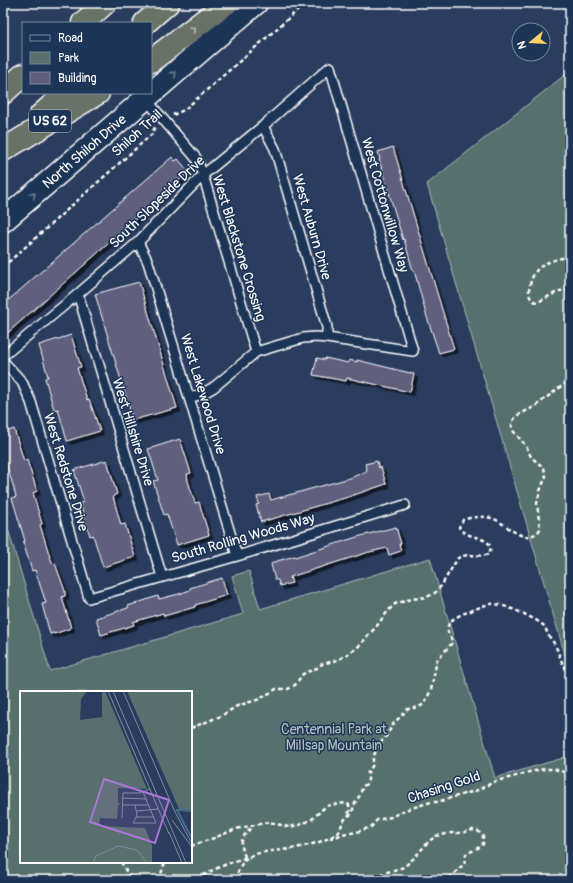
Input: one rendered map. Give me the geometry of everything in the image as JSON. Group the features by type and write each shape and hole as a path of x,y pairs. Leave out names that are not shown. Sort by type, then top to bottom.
{"highway":[{"path":"84,22 105,3"},
{"path":"146,22 168,3"},
{"path":"152,60 227,3"},
{"path":"3,93 22,77"},
{"path":"3,149 65,94"},
{"name":"US 62","path":"3,149 96,94"}],"main road":[{"name":"North Shiloh Drive","path":"152,92 256,3"},
{"name":"North Shiloh Drive","path":"3,221 150,94"}],"lane":[{"name":"South Slopeside Drive","path":"3,356 138,242 203,175 330,68"},
{"name":"West Cottonwillow Way","path":"328,338 413,351 330,68"},
{"name":"West Blackstone Crossing","path":"145,98 196,158 203,175 256,352"},
{"name":"West Auburn Drive","path":"263,126 274,149 327,327 328,338"},
{"name":"West Lakewood Drive","path":"138,242 148,262 236,556"},
{"name":"West Hillshire Drive","path":"78,294 162,577"},
{"path":"189,398 202,394 214,387 256,352 303,338 328,338"},
{"name":"West Redstone Drive","path":"3,361 22,382 31,402 89,598"},
{"name":"South Rolling Woods Way","path":"89,598 236,556 405,505"}],"path":[{"name":"Shiloh Trail","path":"3,267 152,134 155,127 165,122 174,114 184,110 306,3"},
{"path":"570,257 563,257 536,270 528,291 531,299 534,302 538,302 559,291 570,290"},
{"path":"192,728 220,716 237,706 260,699 276,689 288,689 295,685 303,674 322,664 338,660 356,648 375,628 388,610 395,604 411,599 427,597 435,593 458,558 466,555 485,556 489,554 491,550 488,543 484,540 468,536 460,532 459,528 463,520 471,517 494,519 508,529 528,537 538,532 540,529 537,503 546,476 544,468 528,454 526,446 514,432 512,422 515,418 534,407 566,383 570,378"},
{"path":"347,816 352,814 354,805 360,796 363,786 367,784 368,772 373,766 378,745 385,738 394,723 405,712 424,704 430,693 437,660 452,642 452,638 448,633 448,628 453,619 491,604 497,603 507,606 544,626 556,647 561,660 570,671"},
{"name":"Chasing Gold","path":"250,857 255,854 289,849 329,838 336,838 349,832 357,832 371,827 377,820 391,817 405,810 478,790 496,781 529,772 554,769 570,774"},
{"path":"192,846 236,829 269,822 288,827 300,825 311,820 326,806 346,803 351,807 347,816 342,823 339,832 329,838"},
{"path":"245,857 242,848 242,839 245,833 254,826"},
{"path":"375,880 381,874 404,867 416,857 429,841 436,836 462,833 472,830 478,831 482,836 482,846 466,854 464,864 447,880"},
{"path":"198,880 201,876 208,874 222,865 245,857 250,857"},
{"path":"236,880 239,869 250,857"},
{"path":"122,863 131,880"},
{"path":"159,880 165,863"}],"green space":[{"path":"570,71 570,672 427,184"},
{"name":"Centennial Park at Millsap Mountain","path":"3,512 50,671 243,614 232,576 249,571 260,609 430,558 495,778 570,756 570,880 3,880"}],"building":[{"path":"393,147 454,349 439,353 379,159 378,152"},
{"path":"172,157 175,161 178,159 189,172 3,337 3,305"},
{"path":"139,282 177,408 133,420 95,294"},
{"path":"71,335 81,367 77,368 87,400 89,399 100,431 67,441 58,409 54,410 45,378 48,377 39,345"},
{"path":"317,358 325,360 325,358 348,363 349,360 357,362 357,360 414,374 410,392 347,378 346,381 313,375"},
{"path":"14,429 24,461 27,460 37,491 33,493 42,524 40,525 50,557 53,564 55,563 65,591 65,596 62,597 71,628 54,634 50,634 42,604 46,603 35,570 32,571 23,542 25,541 12,498 16,497 13,485 6,464 3,464 3,433"},
{"path":"180,439 191,473 187,474 188,481 195,503 199,502 209,535 177,545 167,514 164,515 153,481 158,480 148,449"},
{"path":"107,460 117,494 113,496 121,525 125,524 135,557 103,567 93,535 90,536 80,503 84,502 74,470"},
{"path":"377,461 379,468 381,467 386,484 348,497 261,522 256,505 259,504 257,497 269,494 271,500 350,478 367,471 365,464"},
{"path":"396,527 401,544 399,544 401,551 389,555 387,548 369,552 290,577 292,583 280,586 278,580 275,580 271,564 277,561"},
{"path":"222,578 227,595 195,605 195,607 164,616 163,613 133,622 134,625 101,635 96,618 128,608 128,606 158,596 159,599 179,594 190,590 190,588"}]}
